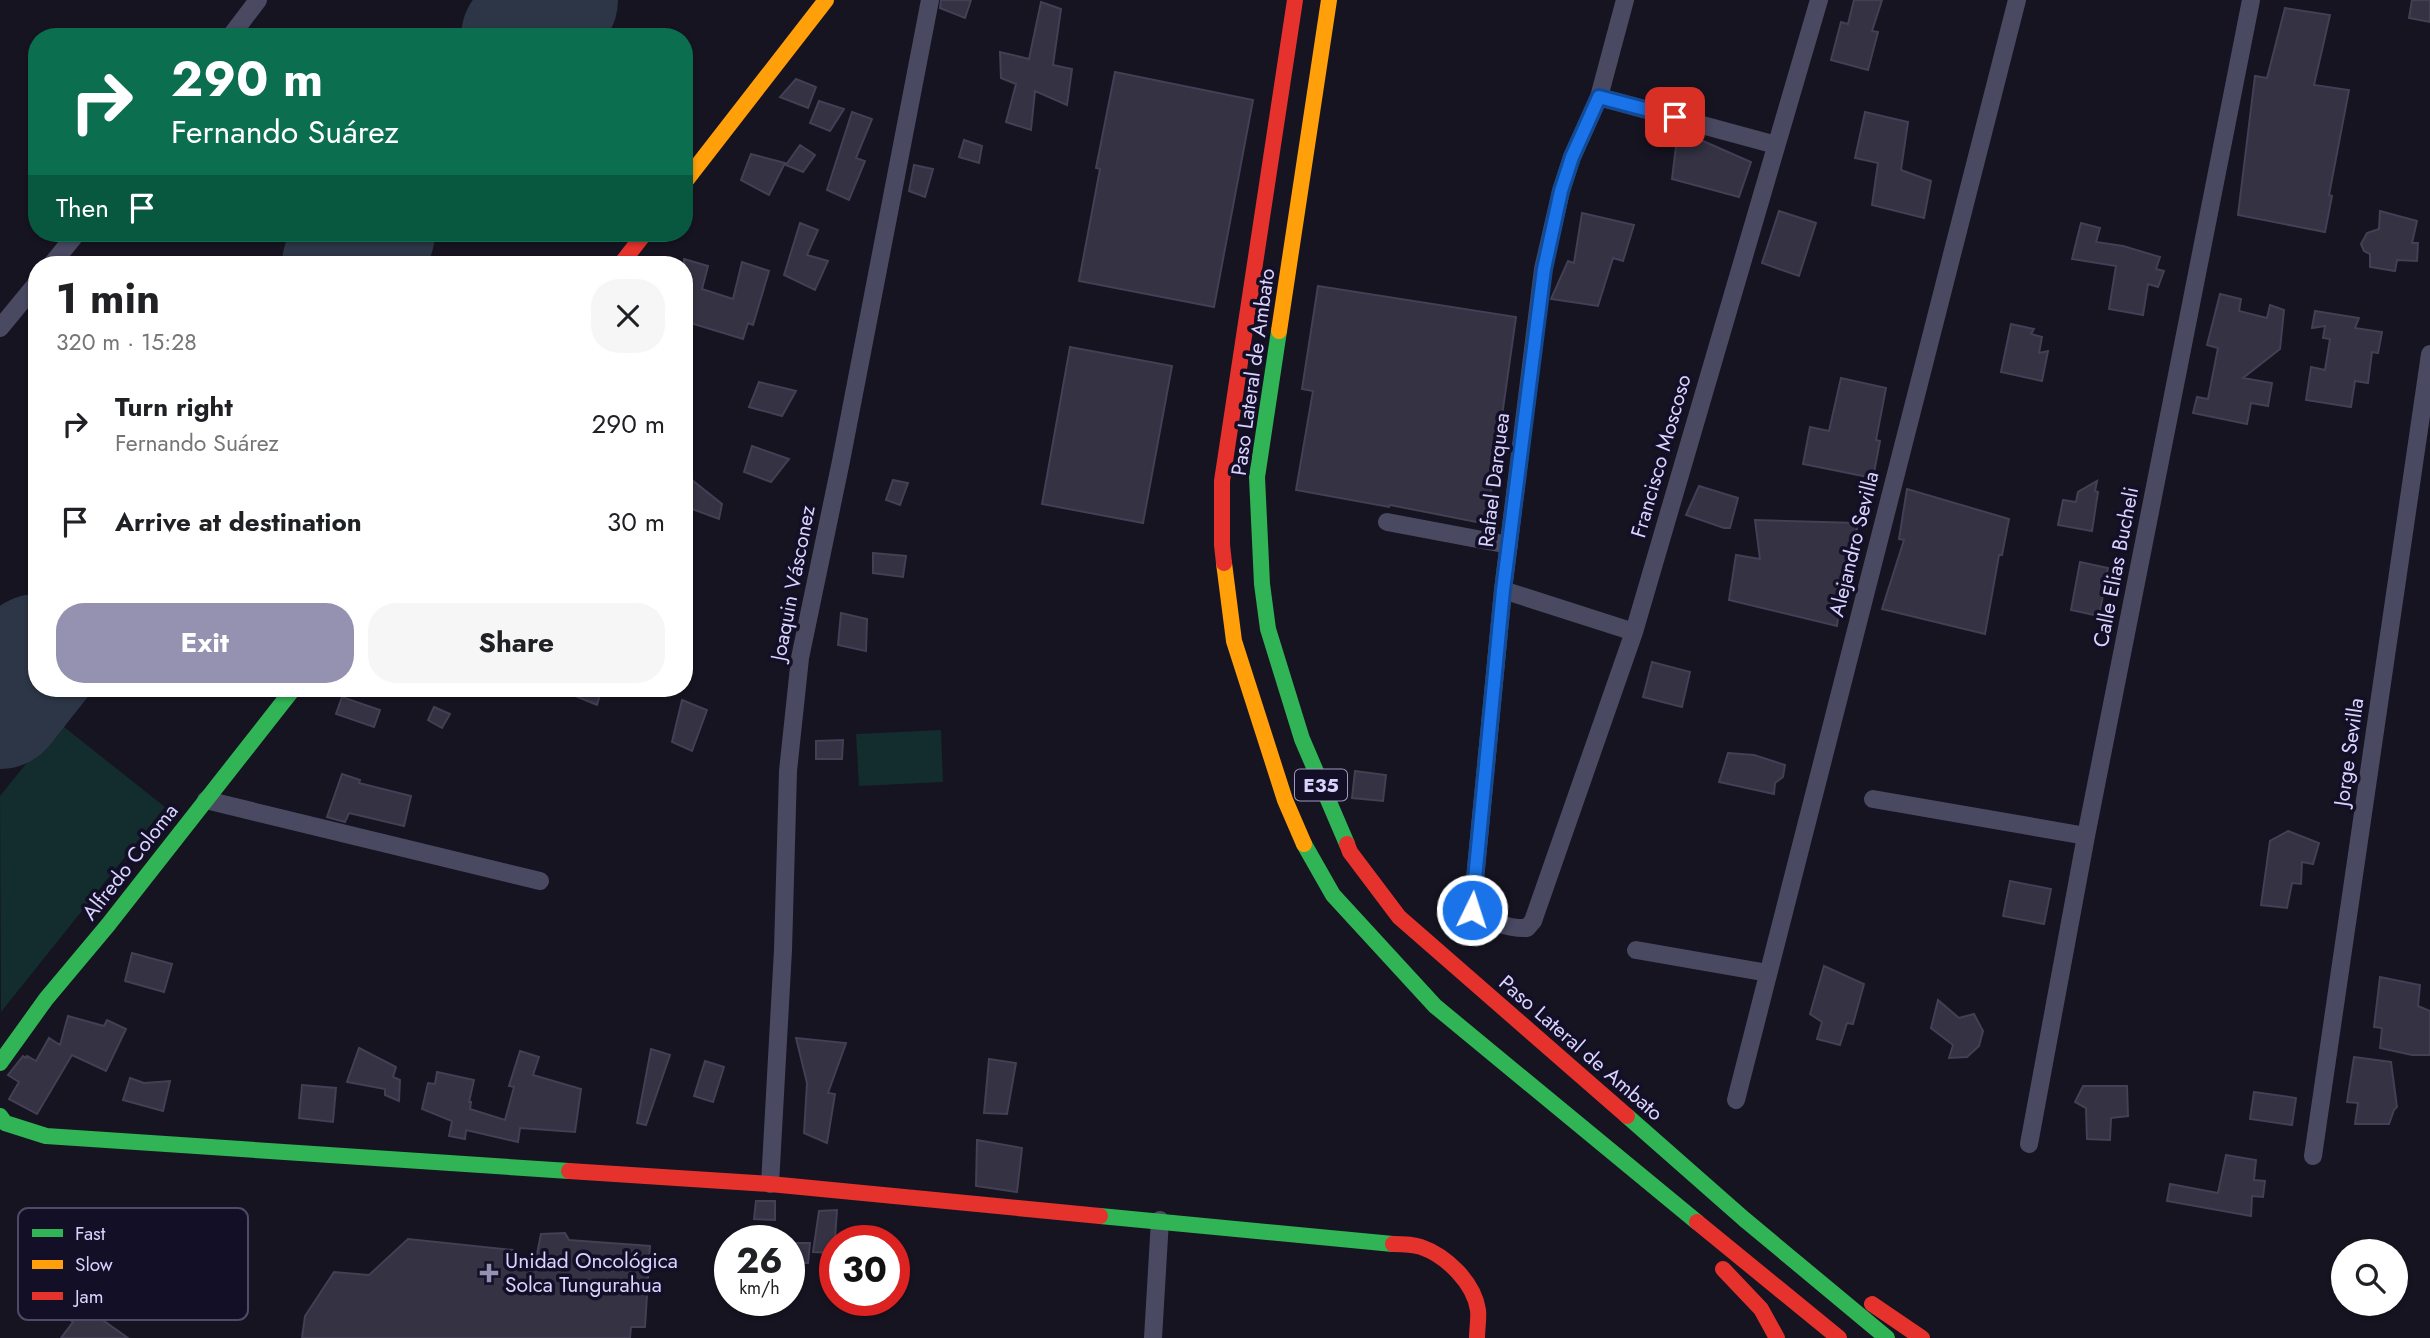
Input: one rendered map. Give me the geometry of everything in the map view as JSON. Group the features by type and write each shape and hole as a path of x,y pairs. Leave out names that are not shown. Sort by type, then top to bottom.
{"main road":[{"path":"693,171 826,0"},
{"name":"Paso Lateral de Ambato","path":"1295,0 1222,481 1222,545 1234,641 1286,800 1306,848 1333,895 1435,1006 1839,1338"},
{"name":"Paso Lateral de Ambato","path":"1329,0 1257,477 1262,584 1268,629 1302,739 1350,852 1399,917 1744,1219 1887,1338"},
{"path":"627,256 638,242"},
{"name":"Alfredo Coloma","path":"0,1063 46,999 287,697"},
{"path":"1544,1098 1683,1231"},
{"path":"0,1116 5,1123 46,1136 770,1184 1419,1245 1438,1254 1453,1267 1469,1289 1478,1309 1477,1338"},
{"path":"1744,1219 1922,1338"},
{"path":"1713,1260 1753,1298 1777,1338"}],"street":[{"path":"237,28 258,0"},
{"name":"Joaquin Vásconez","path":"770,1184 783,950 788,771 800,658 930,0"},
{"name":"Rafael Darquea","path":"1533,921 1527,928 1518,928 1479,915 1472,910 1503,590 1544,269 1561,191 1572,157 1599,97 1625,0"},
{"name":"Francisco Moscoso","path":"1533,921 1634,632 1819,0"},
{"name":"Alejandro Sevilla","path":"1736,1100 2017,0"},
{"name":"Calle Elias Bucheli","path":"2029,1144 2086,836 2251,0"},
{"path":"1599,97 1776,145"},
{"path":"58,256 70,242"},
{"path":"0,328 28,294"},
{"name":"Jorge Sevilla","path":"2314,1156 2430,354"},
{"path":"1387,522 1509,545"},
{"path":"1503,590 1634,632"},
{"path":"1874,799 2086,836"},
{"path":"206,800 540,881"},
{"path":"1636,950 1768,973"},
{"path":"1153,1338 1160,1220"}],"green space":[{"path":"59,723 165,807 1,1012 0,796"},
{"path":"941,730 943,782 859,786 856,734"}],"building":[{"path":"941,0 971,0 965,18 940,8"},
{"path":"1854,0 1882,0 1872,31 1878,32 1868,70 1831,60 1841,22 1848,24"},
{"path":"2412,0 2430,0 2430,22 2409,18"},
{"path":"1041,2 1061,9 1053,65 1072,69 1067,105 1035,91 1031,130 1006,122 1016,84 1001,78 1000,52 1029,59"},
{"path":"2285,8 2330,15 2314,85 2349,90 2329,195 2332,196 2325,232 2238,215 2255,76 2267,78"},
{"path":"1115,72 1253,100 1214,307 1079,281 1100,169 1096,168"},
{"path":"796,79 816,87 808,108 780,97"},
{"path":"819,101 844,109 830,131 810,123"},
{"path":"852,112 872,119 856,158 865,161 849,200 827,190"},
{"path":"1865,112 1908,122 1901,170 1931,181 1924,218 1872,205 1878,163 1855,158"},
{"path":"1678,130 1751,162 1739,197 1672,179"},
{"path":"964,140 982,146 979,163 959,157"},
{"path":"800,145 815,155 803,172 786,165"},
{"path":"751,154 785,163 769,195 741,180"},
{"path":"914,165 933,169 925,197 909,191"},
{"path":"1779,211 1816,223 1799,276 1762,263"},
{"path":"2380,211 2417,221 2412,243 2418,243 2417,261 2397,260 2395,271 2370,267 2370,254 2364,251 2361,244 2367,233 2379,229"},
{"path":"1582,213 1634,225 1623,261 1613,258 1598,306 1551,299 1568,261 1574,263"},
{"path":"800,223 818,230 807,255 828,261 815,290 784,275"},
{"path":"2081,223 2100,228 2096,242 2123,246 2160,257 2156,269 2164,271 2158,287 2148,284 2143,315 2109,309 2116,266 2072,259"},
{"path":"693,262 708,266 702,289 733,299 742,262 769,271 753,325 748,323 743,339 693,324"},
{"path":"1318,286 1516,317 1499,423 1487,524 1296,490 1313,391 1302,389"},
{"path":"2220,294 2241,299 2239,311 2267,318 2270,305 2284,310 2280,349 2243,378 2272,383 2268,406 2251,403 2247,424 2193,413 2197,397 2208,399 2218,348 2207,345"},
{"path":"2315,311 2359,318 2355,328 2382,332 2378,353 2372,352 2368,383 2355,381 2351,407 2306,400 2311,367 2325,370 2330,339 2323,338 2325,326 2312,328"},
{"path":"2011,324 2034,329 2031,334 2042,337 2039,353 2048,351 2042,381 2001,372"},
{"path":"1070,347 1172,366 1143,523 1042,504"},
{"path":"1841,378 1886,388 1876,440 1880,441 1873,478 1803,464 1810,427 1829,431"},
{"path":"759,382 796,391 782,416 749,407"},
{"path":"752,446 789,459 771,482 744,472"},
{"path":"893,480 908,483 900,505 886,500"},
{"path":"693,481 722,504 719,519 693,509"},
{"path":"2097,481 2092,531 2058,525 2063,500 2076,502 2078,492"},
{"path":"1699,486 1738,498 1730,528 1686,515"},
{"path":"1907,489 2009,519 2002,555 1999,555 1985,634 1882,609 1904,540 1899,539"},
{"path":"1755,520 1858,523 1849,571 1845,570 1837,626 1729,600 1736,555 1760,559"},
{"path":"873,553 906,556 903,577 873,573"},
{"path":"2080,562 2108,568 2099,616 2071,610"},
{"path":"841,613 867,619 866,651 838,645"},
{"path":"1652,662 1690,672 1682,707 1643,697"},
{"path":"342,697 380,710 374,727 336,714"},
{"path":"578,697 599,697 597,705"},
{"path":"682,700 707,710 692,751 672,742"},
{"path":"434,707 450,714 442,728 428,720"},
{"path":"843,740 842,759 816,759 816,741"},
{"path":"1728,753 1754,755 1785,765 1783,777 1775,783 1774,794 1719,782"},
{"path":"1355,771 1386,775 1383,801 1352,798"},
{"path":"342,774 360,780 359,783 411,796 404,826 349,813 345,822 327,817"},
{"path":"2288,831 2319,843 2313,864 2302,862 2301,884 2292,883 2287,908 2261,905 2270,841"},
{"path":"2010,881 2051,889 2044,924 2003,916"},
{"path":"132,953 172,964 164,992 125,981"},
{"path":"1824,966 1864,984 1853,1024 1847,1023 1840,1045 1817,1039 1822,1022 1810,1014"},
{"path":"2380,977 2420,985 2418,1006 2430,1011 2430,1055 2412,1055 2380,1048 2382,1028 2374,1027"},
{"path":"1938,1000 1959,1018 1974,1014 1983,1031 1979,1046 1967,1057 1949,1058 1953,1045 1931,1028"},
{"path":"68,1016 104,1026 107,1020 126,1029 106,1071 72,1055 37,1114 9,1099 19,1082 8,1075 23,1056 36,1061 49,1038 60,1045"},
{"path":"796,1038 846,1043 828,1093 835,1094 827,1143 804,1133 807,1083"},
{"path":"359,1048 396,1067 393,1077 400,1080 399,1101 385,1095 385,1089 347,1082"},
{"path":"651,1049 670,1055 646,1125 637,1123"},
{"path":"520,1051 539,1057 533,1075 581,1089 575,1132 520,1128 518,1142 466,1130 465,1139 449,1136 452,1121 422,1109 428,1083 435,1084 437,1072 474,1080 470,1109 505,1120 514,1087 509,1086"},
{"path":"2354,1057 2391,1062 2397,1107 2389,1124 2355,1124 2358,1103 2347,1102"},
{"path":"989,1059 1016,1063 1007,1114 984,1113"},
{"path":"705,1061 724,1067 713,1102 694,1096"},
{"path":"130,1078 144,1083 170,1081 163,1111 123,1100"},
{"path":"302,1085 336,1088 333,1122 299,1118"},
{"path":"2083,1086 2127,1086 2128,1116 2111,1118 2110,1140 2087,1139 2086,1108 2075,1102"},
{"path":"2254,1092 2296,1098 2292,1125 2250,1119"},
{"path":"977,1140 1022,1148 1017,1192 976,1186"},
{"path":"2226,1155 2256,1160 2254,1180 2265,1181 2263,1197 2252,1196 2251,1216 2167,1201 2170,1184 2218,1193"},
{"path":"756,1201 775,1201 775,1220 754,1219"},
{"path":"837,1210 836,1225 819,1225 819,1252 813,1252 819,1211"},
{"path":"565,1233 569,1240 650,1246 645,1327 631,1327 630,1338 302,1338 305,1316 334,1272 369,1275 408,1239 513,1250 533,1274 541,1234"},
{"path":"805,1243 810,1243 808,1263 805,1263"},
{"path":"70,1320 103,1320 128,1338 61,1338 73,1322"}],"runway":[{"path":"532,28 554,0"},
{"path":"352,256 364,242"},
{"path":"0,705 28,669"}],"traffic: fast":[{"path":"1279,331 1257,477 1262,584 1268,629 1302,739 1347,844"},
{"path":"0,1063 46,999 108,925 287,697"},
{"path":"1304,844 1333,895 1435,1006 1697,1222"},
{"path":"0,1116 5,1123 46,1136 569,1171"},
{"path":"1627,1116 1744,1219 1887,1338"},
{"path":"1100,1216 1393,1244"}],"traffic: slow":[{"path":"693,171 826,0"},
{"path":"1279,331 1329,0"},
{"path":"1224,563 1234,641 1285,800 1304,844"}],"traffic: jam":[{"path":"1224,563 1222,481 1295,0"},
{"path":"627,256 638,242"},
{"path":"1347,844 1350,852 1399,917 1627,1116"},
{"path":"569,1171 770,1184 1100,1216"},
{"path":"1697,1222 1839,1338"},
{"path":"1393,1244 1411,1245 1431,1251 1458,1272 1475,1300 1478,1313 1477,1338"},
{"path":"1723,1269 1761,1309 1777,1338"},
{"path":"1872,1304 1922,1338"}],"place":[{"name":"Unidad Oncológica Solca Tungurahua","path":"489,1273"}],"route":[{"path":"1472,910 1503,590 1528,379 1544,269 1561,191 1572,157 1599,97 1675,117"}]}
